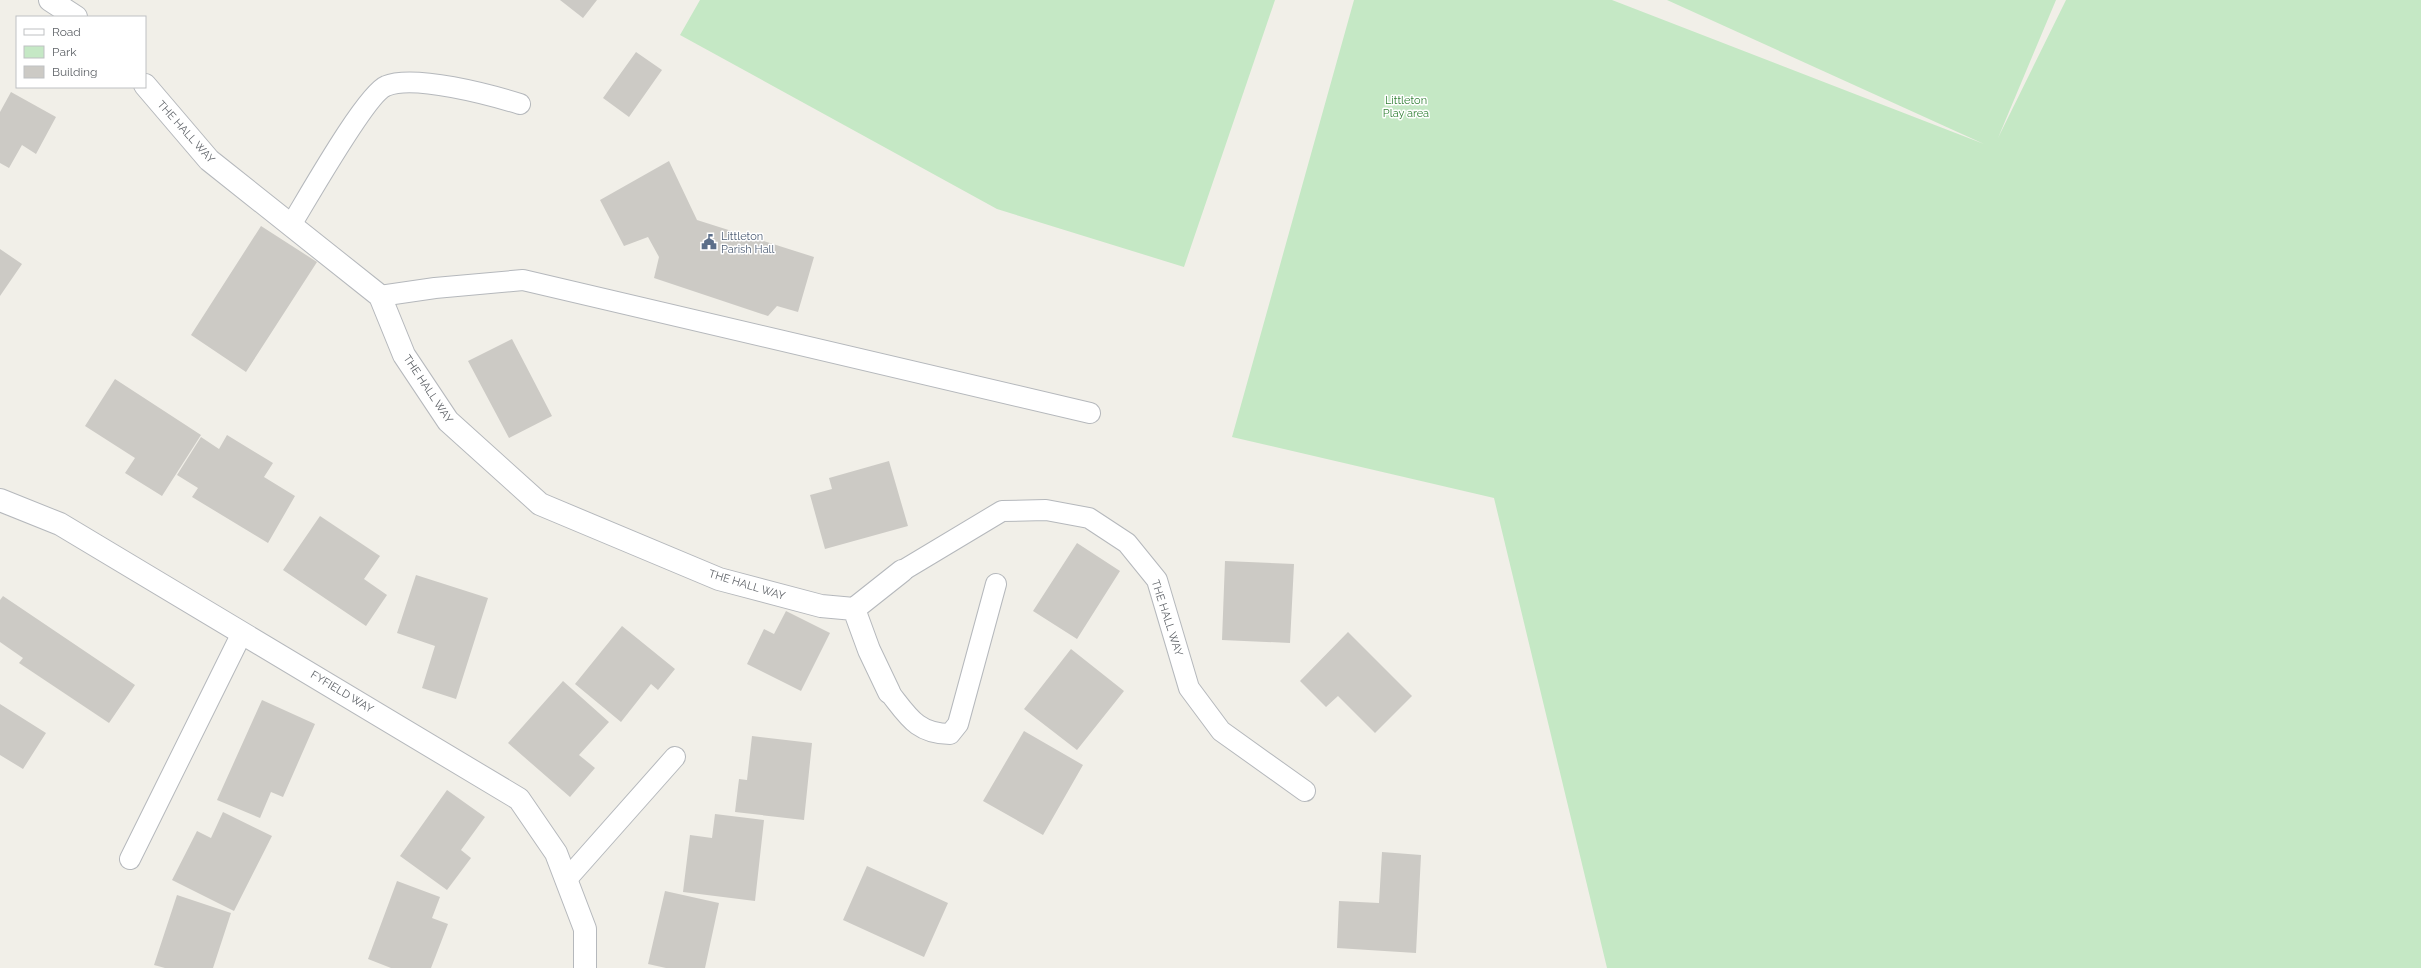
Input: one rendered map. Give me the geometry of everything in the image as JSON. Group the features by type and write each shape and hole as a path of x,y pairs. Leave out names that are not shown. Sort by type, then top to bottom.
{"street":[{"path":"50,0 74,16"},
{"name":"THE HALL WAY","path":"146,86 209,160 380,296 404,355 448,421 540,504 719,579 820,606 854,609 902,571"},
{"name":"FYFIELD WAY","path":"0,500 60,524 519,799 556,853 586,929 585,968"},
{"path":"854,609 869,650 889,692"}],"lane":[{"path":"291,225 365,106 386,86 417,82 497,96 520,104"},
{"path":"380,296 435,288 523,280 1090,413"},
{"name":"THE HALL WAY","path":"902,571 1002,511 1046,510 1089,518 1127,543 1157,580 1189,688 1221,731 1305,791"},
{"path":"889,692 912,722 934,734 950,734 958,724 996,584"},
{"path":"130,859 242,633"},
{"path":"566,880 675,757"}],"green space":[{"path":"700,0 1275,0 1184,267 997,209 680,35"},
{"name":"Littleton Play area","path":"1354,0 1612,0 1984,144 1667,0 2056,0 1998,138 2066,0 2421,0 2421,968 1607,968 1494,498 1232,437"}],"building":[{"path":"560,0 597,0 583,18"},
{"path":"636,52 662,70 629,117 603,98"},
{"path":"11,92 56,117 36,154 22,145 9,168 0,163 0,112"},
{"name":"Littleton Parish Hall","path":"669,161 697,220 814,257 798,312 777,306 768,316 654,278 659,257 648,237 624,246 600,200"},
{"path":"261,226 317,262 246,372 191,335"},
{"path":"0,249 22,264 0,296"},
{"path":"512,339 552,416 509,438 468,361"},
{"path":"115,379 201,435 162,496 125,473 135,458 85,426"},
{"path":"227,435 273,463 264,477 295,496 268,543 192,497 198,488 177,475 201,437 219,449"},
{"path":"889,461 908,526 825,549 810,495 832,489 829,478"},
{"path":"320,516 380,556 364,579 387,595 366,626 283,570"},
{"path":"1077,543 1120,571 1077,639 1033,611"},
{"path":"1225,561 1294,564 1290,643 1222,640"},
{"path":"416,575 488,598 456,699 422,688 435,646 397,633"},
{"path":"3,596 135,685 109,723 19,663 23,658 0,642 0,600"},
{"path":"786,611 830,633 801,691 747,664 764,629 774,634"},
{"path":"622,626 675,669 658,690 651,684 621,722 575,684"},
{"path":"1348,632 1412,696 1375,733 1338,696 1326,707 1300,681"},
{"path":"1071,649 1124,691 1077,750 1024,709"},
{"path":"563,681 609,722 579,755 595,768 570,797 508,743"},
{"path":"262,700 315,724 283,797 271,792 260,818 217,800"},
{"path":"0,704 46,733 23,769 0,755"},
{"path":"1024,731 1083,765 1043,835 983,801"},
{"path":"752,736 812,743 804,820 735,812 739,779 747,780"},
{"path":"447,790 485,817 461,850 471,858 447,890 400,856"},
{"path":"223,812 272,836 234,911 172,880 197,831 211,838"},
{"path":"715,814 764,820 755,901 683,892 690,835 712,838"},
{"path":"1382,852 1421,855 1416,953 1337,948 1339,901 1379,903"},
{"path":"867,866 948,903 924,957 843,920"},
{"path":"397,881 440,897 432,918 448,924 431,968 391,968 368,959"},
{"path":"665,891 719,903 705,968 666,968 648,964"},
{"path":"177,895 231,913 213,968 165,968 154,965"}],"place":[{"name":"Littleton Parish Hall","path":"709,242"}]}
